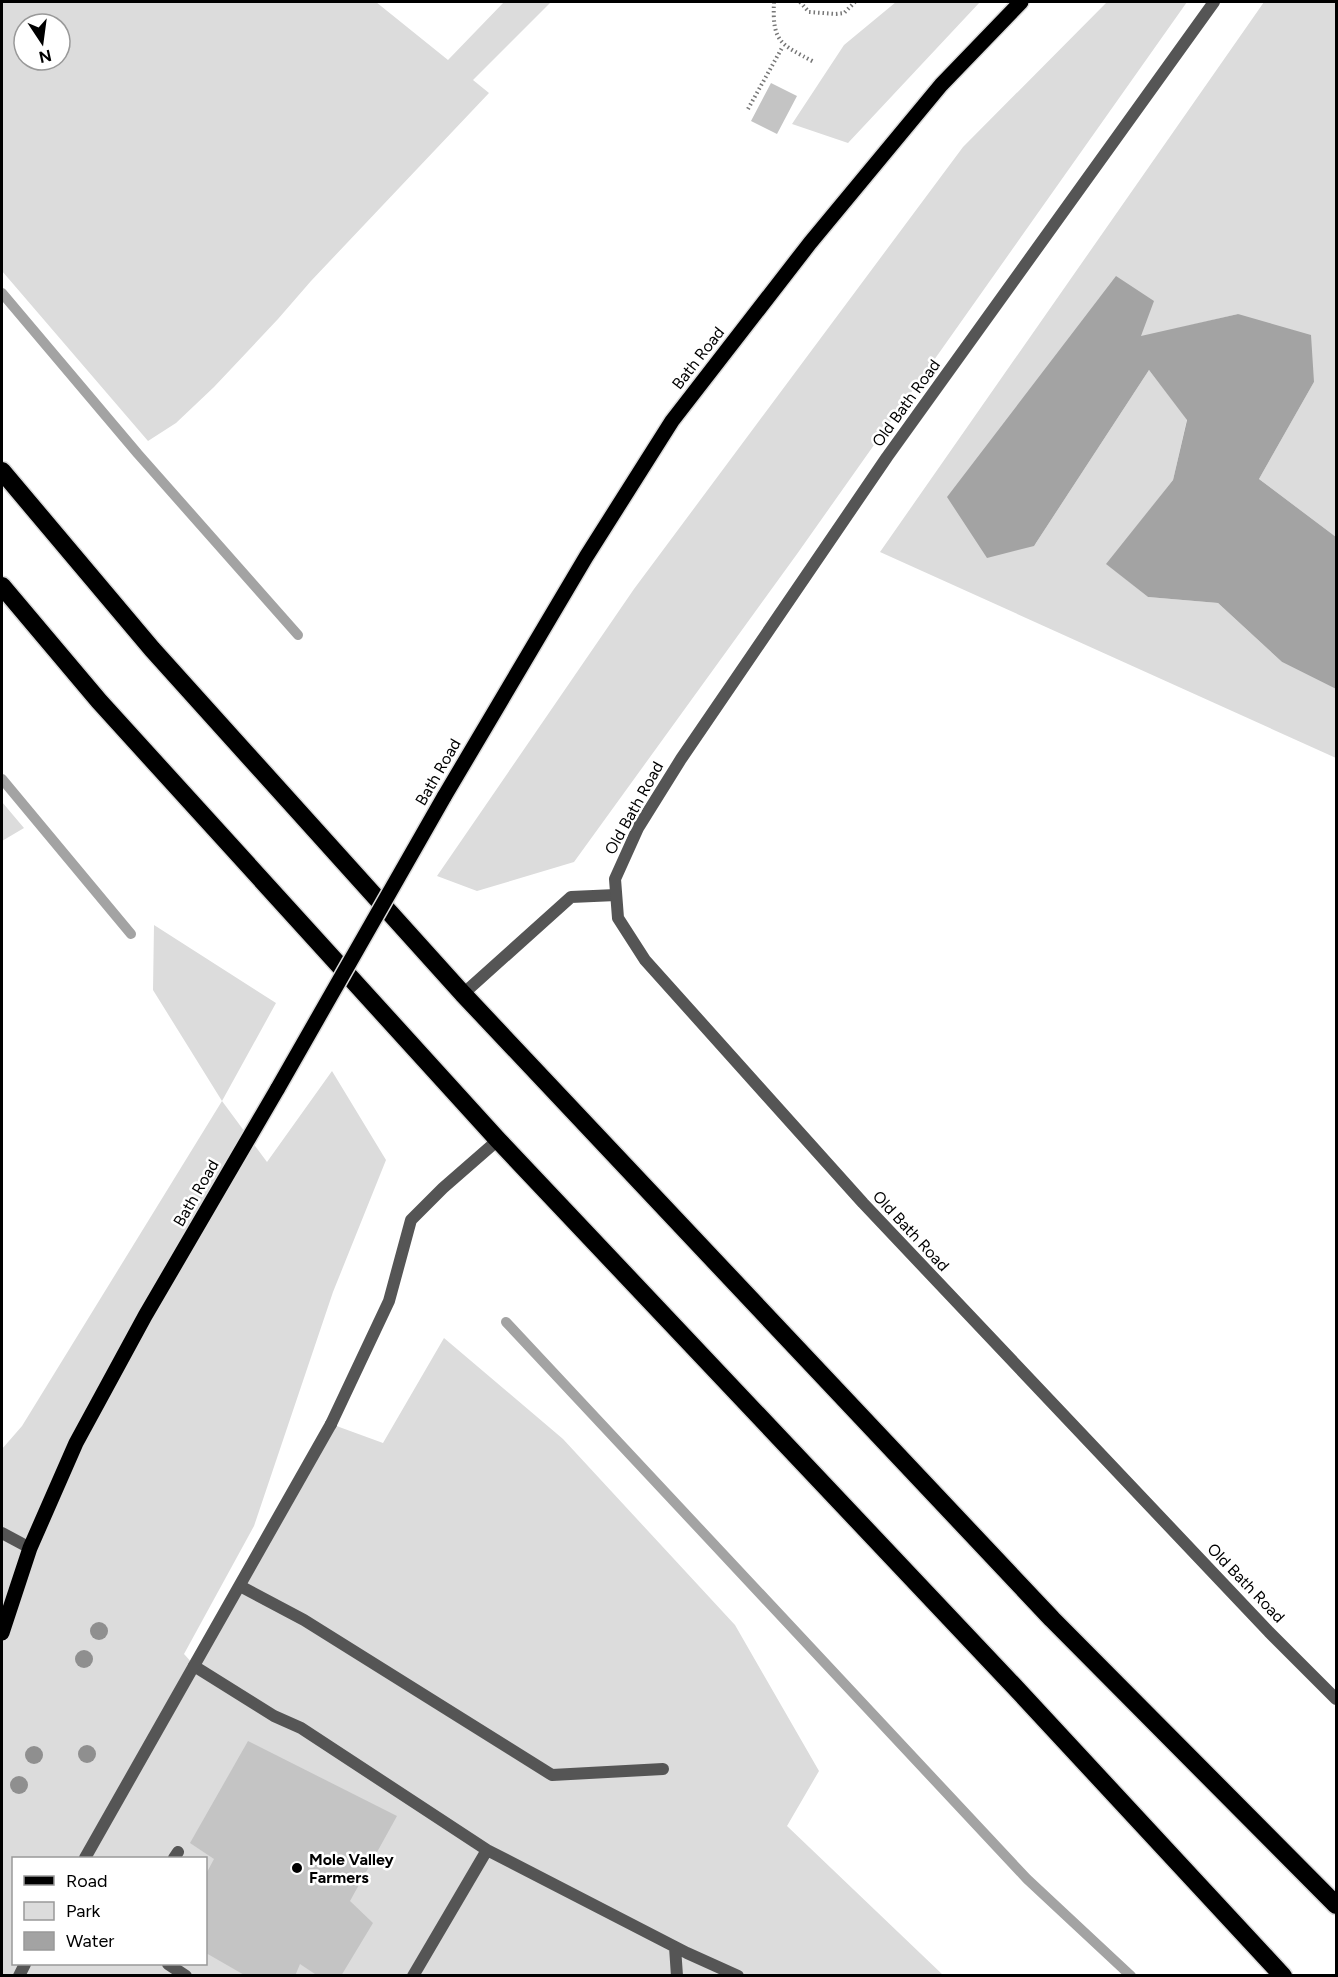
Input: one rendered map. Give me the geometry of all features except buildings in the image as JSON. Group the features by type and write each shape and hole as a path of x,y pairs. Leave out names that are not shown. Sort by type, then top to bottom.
{"highway":[{"path":"2,471 152,649 463,994 1052,1619 1336,1905"},
{"path":"2,586 99,701 498,1140 1013,1684 1283,1976"}],"main road":[{"name":"Bath Road","path":"2,1633 30,1548 76,1443 145,1316 444,796 586,558 672,421 810,243 941,85 1021,2"}],"street":[{"name":"Old Bath Road","path":"1214,2 888,457 681,759 638,828 615,879 616,895 618,918 645,960 855,1195 1269,1632 1336,1699"},
{"path":"463,994 571,897 616,895"},
{"path":"86,1857 331,1424 389,1301 411,1220 443,1188 498,1140"},
{"path":"2,1533 30,1548"},
{"path":"240,1586 304,1620 552,1775 663,1769"},
{"path":"194,1666 274,1716 301,1728 488,1850 675,1947 738,1976"},
{"path":"413,1976 488,1850"},
{"path":"675,1947 677,1976"},
{"path":"170,1965 186,1976"}],"path":[{"path":"774,2 773,24 783,46 814,62"},
{"path":"800,2 809,12 836,14 844,13 855,2"},
{"path":"748,109 783,46"}],"green space":[{"path":"2,2 376,2 448,60 504,2 551,2 473,80 489,93 214,387 176,423 148,441 2,271"},
{"path":"896,2 980,2 848,143 792,124 844,45"},
{"path":"1107,2 1187,2 797,554 574,862 477,891 437,876 634,589 963,147"},
{"path":"1264,2 1336,2 1336,537 1259,479 1314,382 1238,314 1141,337 1034,546 1149,370 1187,419 1173,480 1107,564 1148,597 1218,603 1282,662 1336,689 1336,758 880,552"},
{"path":"2,802 24,828 2,841"},
{"path":"154,925 276,1003 222,1101 153,990"},
{"path":"332,1071 386,1160 333,1292 254,1526 184,1654 194,1665 331,1424 383,1443 444,1338 563,1439 735,1625 819,1771 787,1826 943,1975 2,1975 2,1449 22,1426 222,1101 267,1162"}],"water":[{"path":"1116,276 1154,301 1141,336 1238,314 1311,335 1314,382 1259,479 1336,537 1336,689 1282,662 1218,603 1148,597 1106,564 1173,480 1187,420 1149,370 1034,546 987,558 947,497"}],"waterway":[{"path":"2,293 138,454 298,635"},
{"path":"2,779 131,934"},
{"path":"506,1322 1027,1879 1131,1976"}],"place":[{"name":"Mole Valley Farmers","path":"297,1868"}]}
